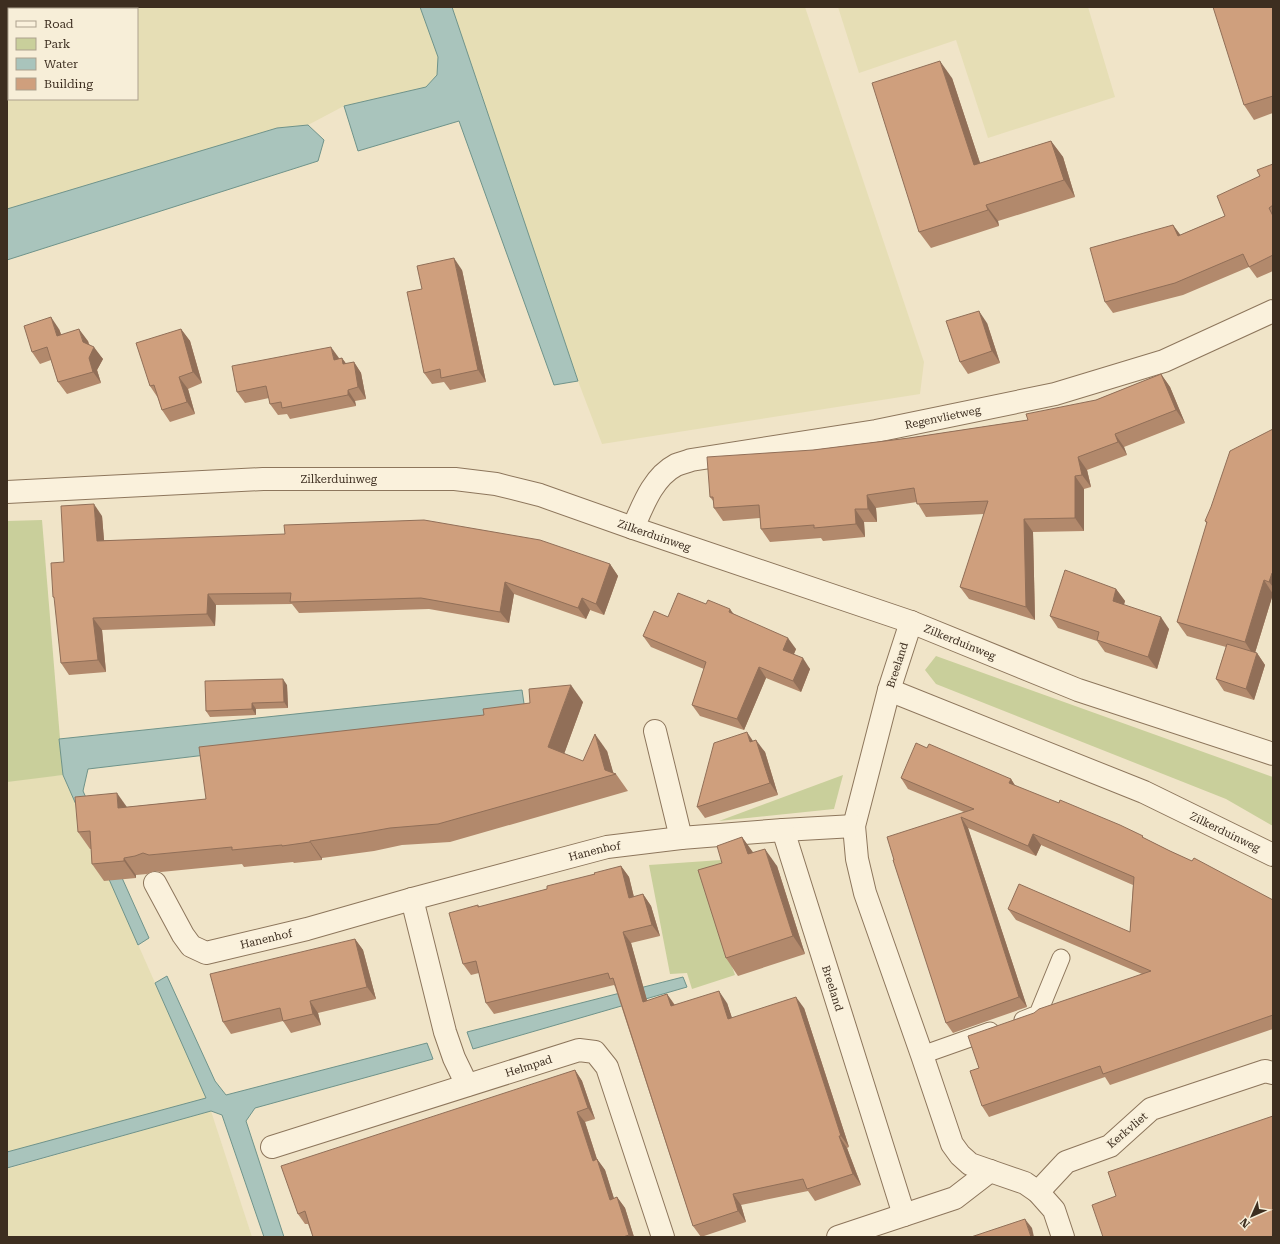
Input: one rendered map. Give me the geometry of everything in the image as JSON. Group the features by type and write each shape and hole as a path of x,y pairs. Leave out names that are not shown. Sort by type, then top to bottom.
{"street":[{"name":"Regenvlietweg","path":"633,528 650,491 666,472 677,465 691,460 876,431 1054,394 1164,361 1273,311"},
{"name":"Zilkerduinweg","path":"7,492 263,479 455,479 496,484 540,495 911,622 1078,690 1273,754"},
{"name":"Breeland","path":"911,622 889,690 854,826 857,859 865,893 952,1144 960,1155 970,1164 1025,1183 1038,1192 1054,1210 1063,1237"},
{"name":"Zilkerduinweg","path":"889,690 1144,792 1273,855"},
{"path":"655,731 681,838"},
{"path":"783,830 854,826"},
{"name":"Breeland","path":"783,830 904,1215"},
{"name":"Hanenhof","path":"155,883 183,935 191,946 206,953 308,929 412,898 607,847 681,838 783,830"},
{"path":"412,898 445,1032 454,1058 467,1085"},
{"name":"Helmpad","path":"272,1147 579,1050 595,1052 607,1067 663,1237"},
{"name":"Kerkvliet","path":"1038,1192 1066,1162 1110,1146 1151,1109 1265,1071 1273,1073"},
{"path":"850,1235 955,1198 990,1171"}],"lane":[{"path":"922,1055 1038,1014 1061,958"}],"shaded area":[{"path":"7,7 420,7 438,57 437,75 426,87 344,106 308,125 277,128 7,209"},
{"path":"452,7 805,7 924,362 920,394 602,444 578,381"},
{"path":"838,7 1088,7 1115,97 988,138 956,40 859,73"},
{"path":"63,775 206,1098 7,1152 7,780"},
{"path":"211,1111 252,1237 7,1237 7,1169"}],"green space":[{"path":"42,520 63,775 7,782 7,521"},
{"path":"936,656 1273,777 1273,826 1226,799 936,684 925,670"},
{"path":"843,775 834,809 719,821"},
{"path":"721,860 726,876 703,883 735,975 692,989 687,973 670,974 649,865"}],"water":[{"path":"420,7 452,7 578,381 554,385 459,121 358,151 344,106 426,87 437,75 438,57"},
{"path":"308,125 324,140 318,161 7,260 7,209 277,128"},
{"path":"522,690 526,717 88,769 83,791 149,938 138,945 63,775 59,739"},
{"path":"167,976 215,1081 226,1095 427,1043 433,1059 255,1108 246,1121 284,1237 264,1237 222,1115 211,1111 7,1168 7,1152 206,1098 155,983"},
{"path":"683,977 687,987 473,1049 467,1032"}],"building":[{"path":"1213,7 1273,7 1273,96 1244,105"},
{"path":"940,61 974,165 1051,141 1064,180 986,205 988,210 919,232 872,83"},
{"path":"1273,164 1273,205 1269,208 1273,216 1273,255 1249,267 1243,254 1175,283 1105,302 1090,248 1173,225 1178,236 1225,216 1217,196 1260,176 1257,170"},
{"path":"454,258 478,370 441,378 440,369 424,373 407,292 422,289 417,266"},
{"path":"979,311 992,351 960,362 946,321"},
{"path":"51,317 57,336 79,329 83,342 94,347 89,358 93,372 58,382 47,347 32,352 24,326"},
{"path":"181,329 193,372 179,377 187,402 162,410 154,385 150,386 136,343"},
{"path":"331,347 334,360 342,358 343,364 354,362 358,387 348,390 348,395 282,408 281,402 270,404 266,386 237,392 232,366"},
{"path":"1161,374 1176,410 1115,434 1118,442 1078,457 1082,475 1075,476 1075,518 1024,519 1026,607 960,587 988,501 917,504 914,488 867,495 868,509 855,509 856,524 814,528 814,525 761,529 759,505 714,508 713,497 710,497 707,457 813,450 909,438 1028,420 1026,414 1096,400"},
{"path":"1273,429 1273,573 1269,582 1264,580 1245,642 1177,622 1207,522 1205,521 1230,451"},
{"path":"94,504 97,541 285,534 284,525 424,520 540,540 610,564 596,604 582,598 578,608 505,582 500,612 421,598 290,602 291,593 208,594 207,614 93,618 98,660 61,663 53,597 51,563 64,562 61,506"},
{"path":"1065,570 1116,589 1113,601 1161,617 1148,657 1097,640 1099,632 1050,616"},
{"path":"678,593 706,604 708,600 730,609 729,612 788,638 783,650 803,658 793,681 759,667 737,719 692,705 706,662 643,636 654,611 668,617"},
{"path":"1227,644 1257,653 1246,689 1216,679"},
{"path":"283,679 284,702 252,703 252,709 206,711 205,681"},
{"path":"571,685 548,747 583,761 595,734 605,770 616,774 438,824 390,828 282,846 232,850 232,847 149,855 143,853 124,858 124,861 92,864 90,831 78,832 75,797 117,793 118,808 206,799 199,747 484,715 483,709 530,703 529,689"},
{"path":"747,732 750,742 756,740 770,783 697,807 714,743"},
{"path":"916,743 927,748 929,744 1011,779 1009,783 1059,803 1060,800 1120,825 1192,861 1194,858 1273,900 1273,1015 1103,1074 1100,1066 982,1106 970,1071 979,1068 968,1036 1034,1013 1039,1009 1151,971 1008,909 1019,884 1130,932 1134,877 1033,834 1028,846 961,817 1019,997 946,1023 893,860 887,837 974,809 901,778"},
{"path":"742,837 748,854 765,849 793,936 726,958 698,870 722,863 717,846"},
{"path":"621,866 629,898 643,894 652,925 623,932 643,1002 667,994 671,1006 719,991 728,1019 796,997 841,1136 839,1136 853,1174 807,1189 803,1179 733,1194 738,1211 693,1226 613,978 610,979 608,973 486,1003 476,961 463,964 449,913 547,889 547,886"},
{"path":"355,939 367,987 310,1001 313,1014 283,1021 280,1008 223,1022 210,974"},
{"path":"575,1070 588,1108 577,1112 593,1161 597,1159 610,1200 617,1197 629,1235 623,1237 313,1237 305,1211 298,1214 281,1166"},
{"path":"1273,1116 1273,1237 1103,1237 1092,1205 1116,1196 1108,1172"},
{"path":"1025,1219 1031,1237 971,1237"}]}
